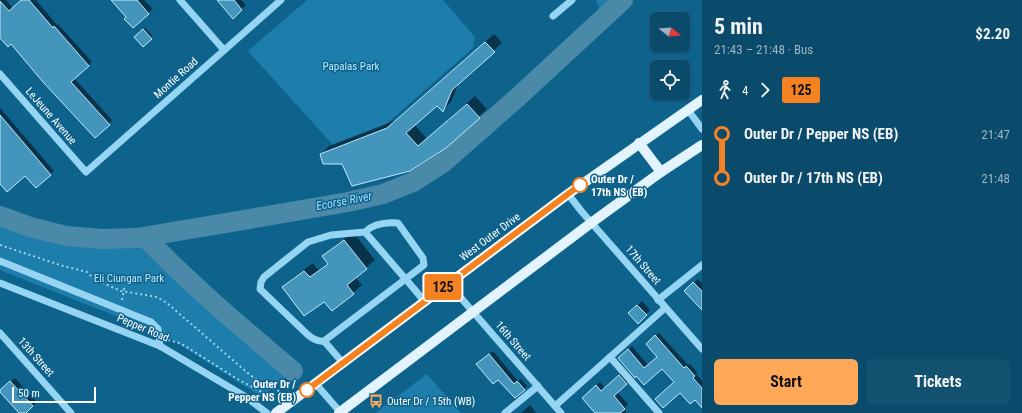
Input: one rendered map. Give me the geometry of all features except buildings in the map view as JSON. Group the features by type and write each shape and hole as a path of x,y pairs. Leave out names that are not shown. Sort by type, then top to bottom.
{"main road":[{"name":"West Outer Drive","path":"276,413 568,194 702,100"},
{"path":"639,143 661,172"},
{"path":"340,413 591,223 661,172 702,145"}],"street":[{"path":"180,0 224,50"},
{"name":"Montie Road","path":"86,172 281,0"},
{"path":"553,16 572,0"},
{"name":"LeJeune Avenue","path":"0,74 86,172"},
{"path":"688,110 702,129"},
{"name":"17th Street","path":"568,194 591,223 702,349"},
{"path":"398,223 423,258 424,265 324,341 320,342 308,335 260,289 261,282 264,277 308,242 331,235 365,232 371,226 398,223"},
{"path":"365,232 424,301"},
{"path":"0,262 151,322 158,329 160,346"},
{"path":"658,300 702,266"},
{"name":"Pepper Road","path":"0,283 160,346 246,398 267,413"},
{"name":"16th Street","path":"448,283 561,413"},
{"path":"555,406 666,308"},
{"name":"13th Street","path":"0,333 71,413"},
{"path":"324,341 343,363"},
{"path":"610,357 659,413"},
{"path":"316,384 340,413"},
{"path":"505,413 538,386"}],"path":[{"path":"0,244 60,265 87,272 94,279 111,287 124,291 157,296 250,375 281,392"},
{"path":"122,300 124,285"}],"green space":[{"name":"Papalas Park","path":"307,0 443,0 475,37 473,48 384,126 333,145 248,51"},
{"path":"596,0 622,0 603,16"},
{"name":"Eli Ciungan Park","path":"0,216 36,228 71,236 107,239 145,237 218,306 293,371 262,397 166,336 0,270"},
{"path":"427,374 461,413 375,413"}],"waterway":[{"name":"Ecorse River","path":"0,216 30,227 66,236 102,239 137,238 348,202 383,194 413,182 444,162 518,97 623,0"},
{"path":"145,237 199,289 293,371"}],"bus line":[{"name":"125","path":"307,390 580,185"}],"place":[{"name":"Outer Dr / 17th NS (EB)","path":"580,185"},
{"name":"Outer Dr / Pepper NS (EB)","path":"307,390"},
{"name":"Outer Dr / 15th (WB)","path":"376,401"}]}
